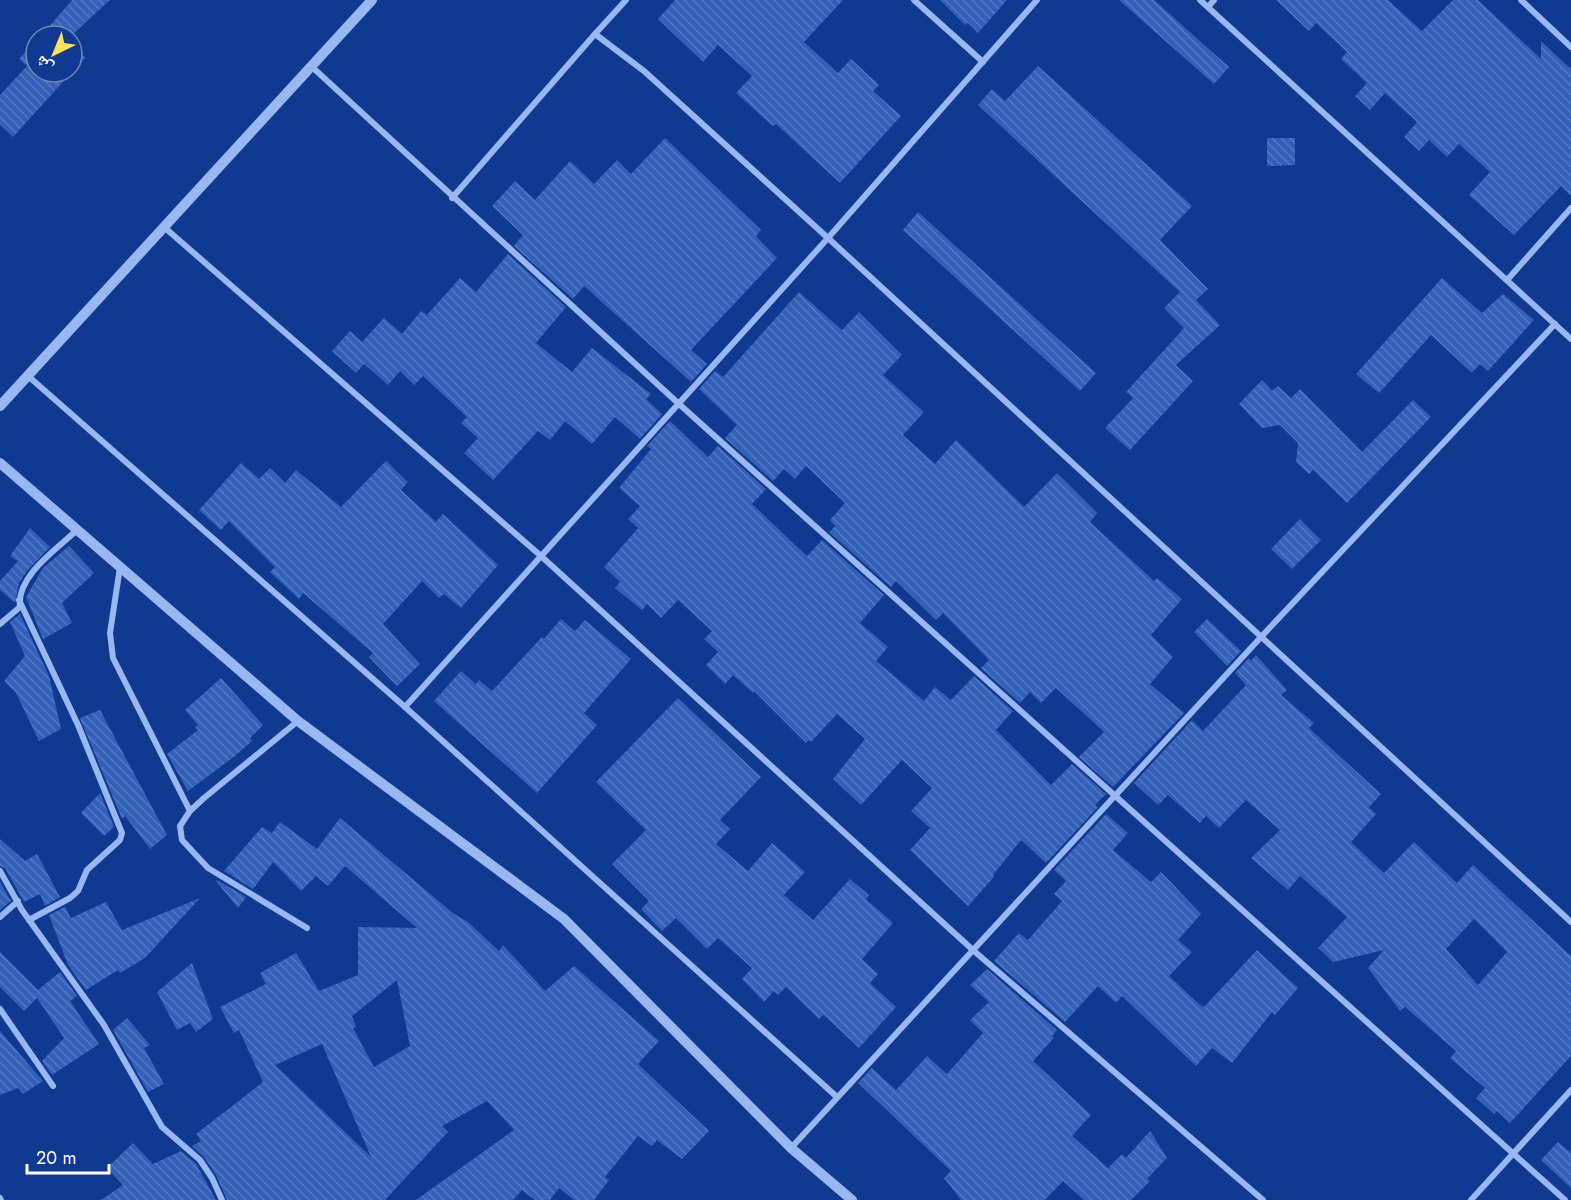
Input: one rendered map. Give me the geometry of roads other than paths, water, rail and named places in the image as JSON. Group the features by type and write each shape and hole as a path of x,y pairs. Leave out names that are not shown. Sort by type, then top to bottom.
{"street":[{"path":"0,406 372,0"},
{"path":"452,198 626,0"},
{"path":"914,0 983,62"},
{"path":"405,707 828,238 1038,0"},
{"path":"1200,0 1571,339"},
{"path":"1208,7 1214,0"},
{"path":"1521,0 1571,47"},
{"path":"595,34 644,71 828,238 1571,922"},
{"path":"311,66 452,198 679,404 1116,794 1565,1200"},
{"path":"1508,279 1571,208"},
{"path":"164,227 541,556 974,951 1263,1200"},
{"path":"791,1148 1261,637 1555,324"},
{"path":"28,376 405,707 837,1097"},
{"path":"0,463 298,721 564,919 791,1148 852,1200"},
{"path":"0,624 20,608 19,600 32,572 77,530"},
{"path":"120,567 110,633 113,658 190,811"},
{"path":"19,600 78,725 122,833 115,846 87,870 78,891 29,920"},
{"path":"298,721 190,811 180,826 182,840 208,868 308,928"},
{"path":"0,871 29,920 104,1025 162,1127 200,1160 212,1178 222,1200"},
{"path":"0,917 18,901"},
{"path":"0,1009 53,1086"},
{"path":"1471,1200 1571,1090"}]}
